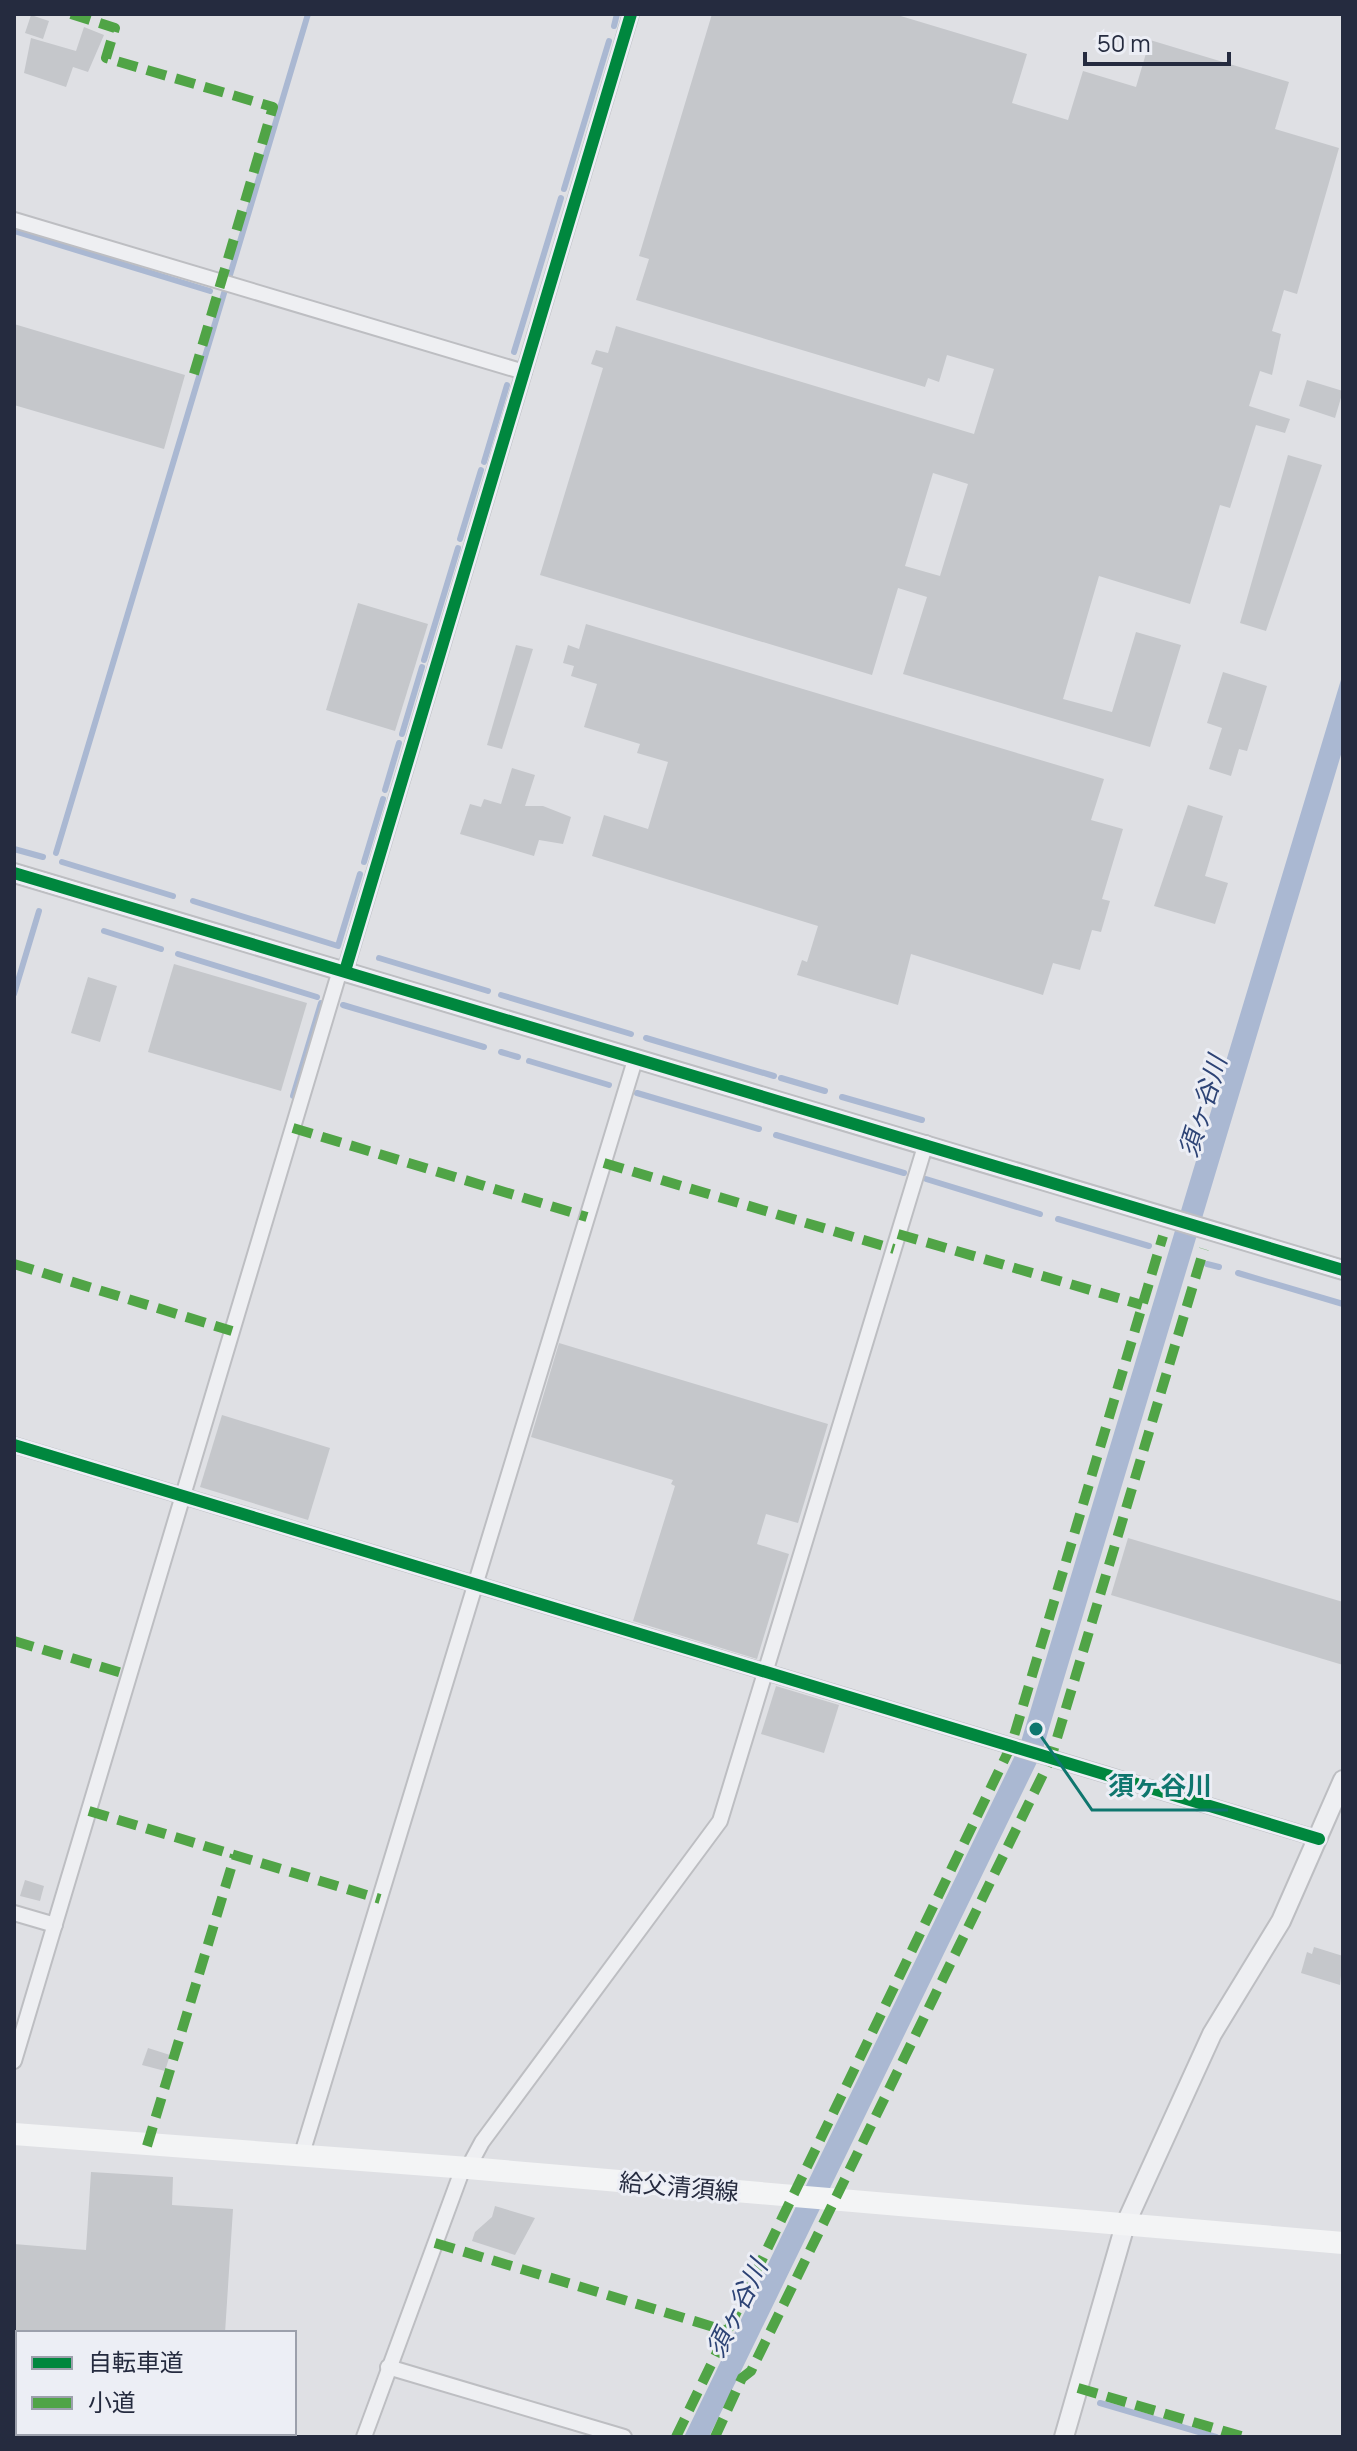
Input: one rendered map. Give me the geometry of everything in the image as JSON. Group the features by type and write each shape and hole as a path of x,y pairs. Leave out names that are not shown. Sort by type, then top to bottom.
{"main road":[{"name":"給父清須線","path":"14,2134 465,2168 1343,2243"}],"street":[{"path":"14,2061 631,14"},
{"path":"14,220 524,372"},
{"path":"14,873 1343,1270"},
{"path":"301,2157 635,1060"},
{"path":"364,2437 465,2168 720,1821 926,1143"},
{"path":"14,1445 1319,1839"},
{"path":"1064,2437 1125,2225 1212,2034 1281,1921 1343,1780"},
{"path":"14,1913 55,1925"},
{"path":"388,2367 624,2437"}],"water":[{"path":"1343,673 1343,748 1042,1752 709,2437 684,2437 1020,1745"}],"building":[{"path":"712,14 894,14 1027,54 1012,103 1068,120 1083,71 1136,87 1150,40 1289,82 1275,129 1339,148 1297,294 1284,290 1272,331 1281,334 1272,375 1260,371 1249,406 1290,419 1285,433 1256,425 1230,508 1220,505 1190,604 1099,576 1063,699 1112,712 1136,632 1181,645 1150,747 903,674 927,597 898,588 872,675 540,575 603,368 591,364 596,350 608,353 616,326 974,434 994,369 947,355 939,382 928,378 925,387 636,300 649,259 639,256","holes":["933,473 968,484 940,576 905,566"]},
{"path":"31,15 49,21 43,39 25,33"},
{"path":"84,27 104,35 88,72 73,67 66,87 24,73 31,38 76,51"},
{"path":"14,324 185,375 164,449 14,405"},
{"path":"1307,380 1343,391 1335,418 1299,406"},
{"path":"1288,455 1322,465 1266,631 1240,623"},
{"path":"358,603 428,624 395,731 326,710"},
{"path":"586,624 1104,779 1091,820 1123,829 1102,899 1110,901 1101,932 1092,930 1080,970 1053,963 1043,995 911,954 898,1005 797,975 802,960 807,962 818,926 592,856 604,815 648,829 668,762 637,753 640,744 584,727 597,684 571,676 574,666 563,663 568,645 579,649"},
{"path":"516,645 533,649 502,749 487,745"},
{"path":"1223,672 1267,686 1247,751 1239,749 1231,776 1209,769 1222,728 1207,723"},
{"path":"512,768 535,775 525,806 543,806 571,817 563,844 539,840 534,856 460,834 470,804 481,807 484,799 501,804"},
{"path":"1188,805 1223,816 1205,876 1228,883 1215,924 1154,906"},
{"path":"174,964 307,1003 281,1091 148,1052"},
{"path":"88,977 117,986 100,1042 71,1033"},
{"path":"559,1343 828,1424 798,1523 766,1514 757,1544 789,1554 757,1659 633,1621 675,1486 671,1484 673,1480 531,1437"},
{"path":"222,1415 330,1448 308,1520 200,1487"},
{"path":"1128,1538 1343,1602 1343,1665 1111,1595"},
{"path":"776,1686 839,1705 824,1753 761,1734"},
{"path":"25,1880 44,1886 40,1901 20,1896"},
{"path":"1314,1947 1343,1956 1340,1985 1301,1973 1307,1952 1312,1954"},
{"path":"148,2048 170,2055 165,2071 142,2065"},
{"path":"91,2172 173,2177 172,2205 233,2209 225,2331 14,2333 14,2244 86,2250"},
{"path":"495,2206 535,2218 515,2255 472,2241 475,2232 492,2217"}],"waterway":[{"path":"230,275 308,14"},
{"path":"614,26 617,14"},
{"path":"564,189 609,41"},
{"path":"514,352 561,198"},
{"path":"14,231 210,291"},
{"path":"56,853 225,290"},
{"path":"484,462 507,385"},
{"path":"460,539 481,470"},
{"path":"424,660 458,548"},
{"path":"402,734 422,667"},
{"path":"385,790 399,743"},
{"path":"364,862 383,799"},
{"path":"14,849 43,857"},
{"path":"62,862 173,896"},
{"path":"193,901 338,946 360,874"},
{"path":"14,994 39,911"},
{"path":"104,931 161,949"},
{"path":"178,954 317,997"},
{"path":"379,958 488,991"},
{"path":"501,995 631,1034"},
{"path":"293,1096 321,1003"},
{"path":"343,1005 484,1047"},
{"path":"646,1038 774,1076"},
{"path":"501,1052 518,1057"},
{"path":"529,1061 609,1085"},
{"path":"781,1078 825,1091"},
{"path":"637,1093 759,1129"},
{"path":"842,1097 922,1120"},
{"path":"776,1135 904,1173"},
{"path":"926,1179 1040,1214"},
{"path":"1058,1219 1149,1246"},
{"path":"1207,1264 1219,1267"},
{"path":"1238,1273 1343,1304"},
{"path":"1100,2403 1216,2437"}],"marked path":[{"path":"71,14 115,28 106,58 273,107 193,377"},
{"path":"293,1128 587,1217"},
{"path":"604,1163 894,1249"},
{"path":"898,1234 1142,1305"},
{"path":"676,2437 1011,1746 1163,1236"},
{"path":"715,2437 742,2378 751,2371 1051,1758 1204,1249"},
{"path":"14,1264 232,1331"},
{"path":"14,1641 129,1675"},
{"path":"89,1811 380,1899"},
{"path":"147,2146 235,1855"},
{"path":"435,2243 727,2331"},
{"path":"1078,2388 1244,2437"}],"cycle path":[{"path":"345,971 631,14"},
{"path":"14,873 1343,1270"},
{"path":"14,1445 1319,1839"}],"place":[{"name":"須ヶ谷川","path":"1036,1729"}]}
